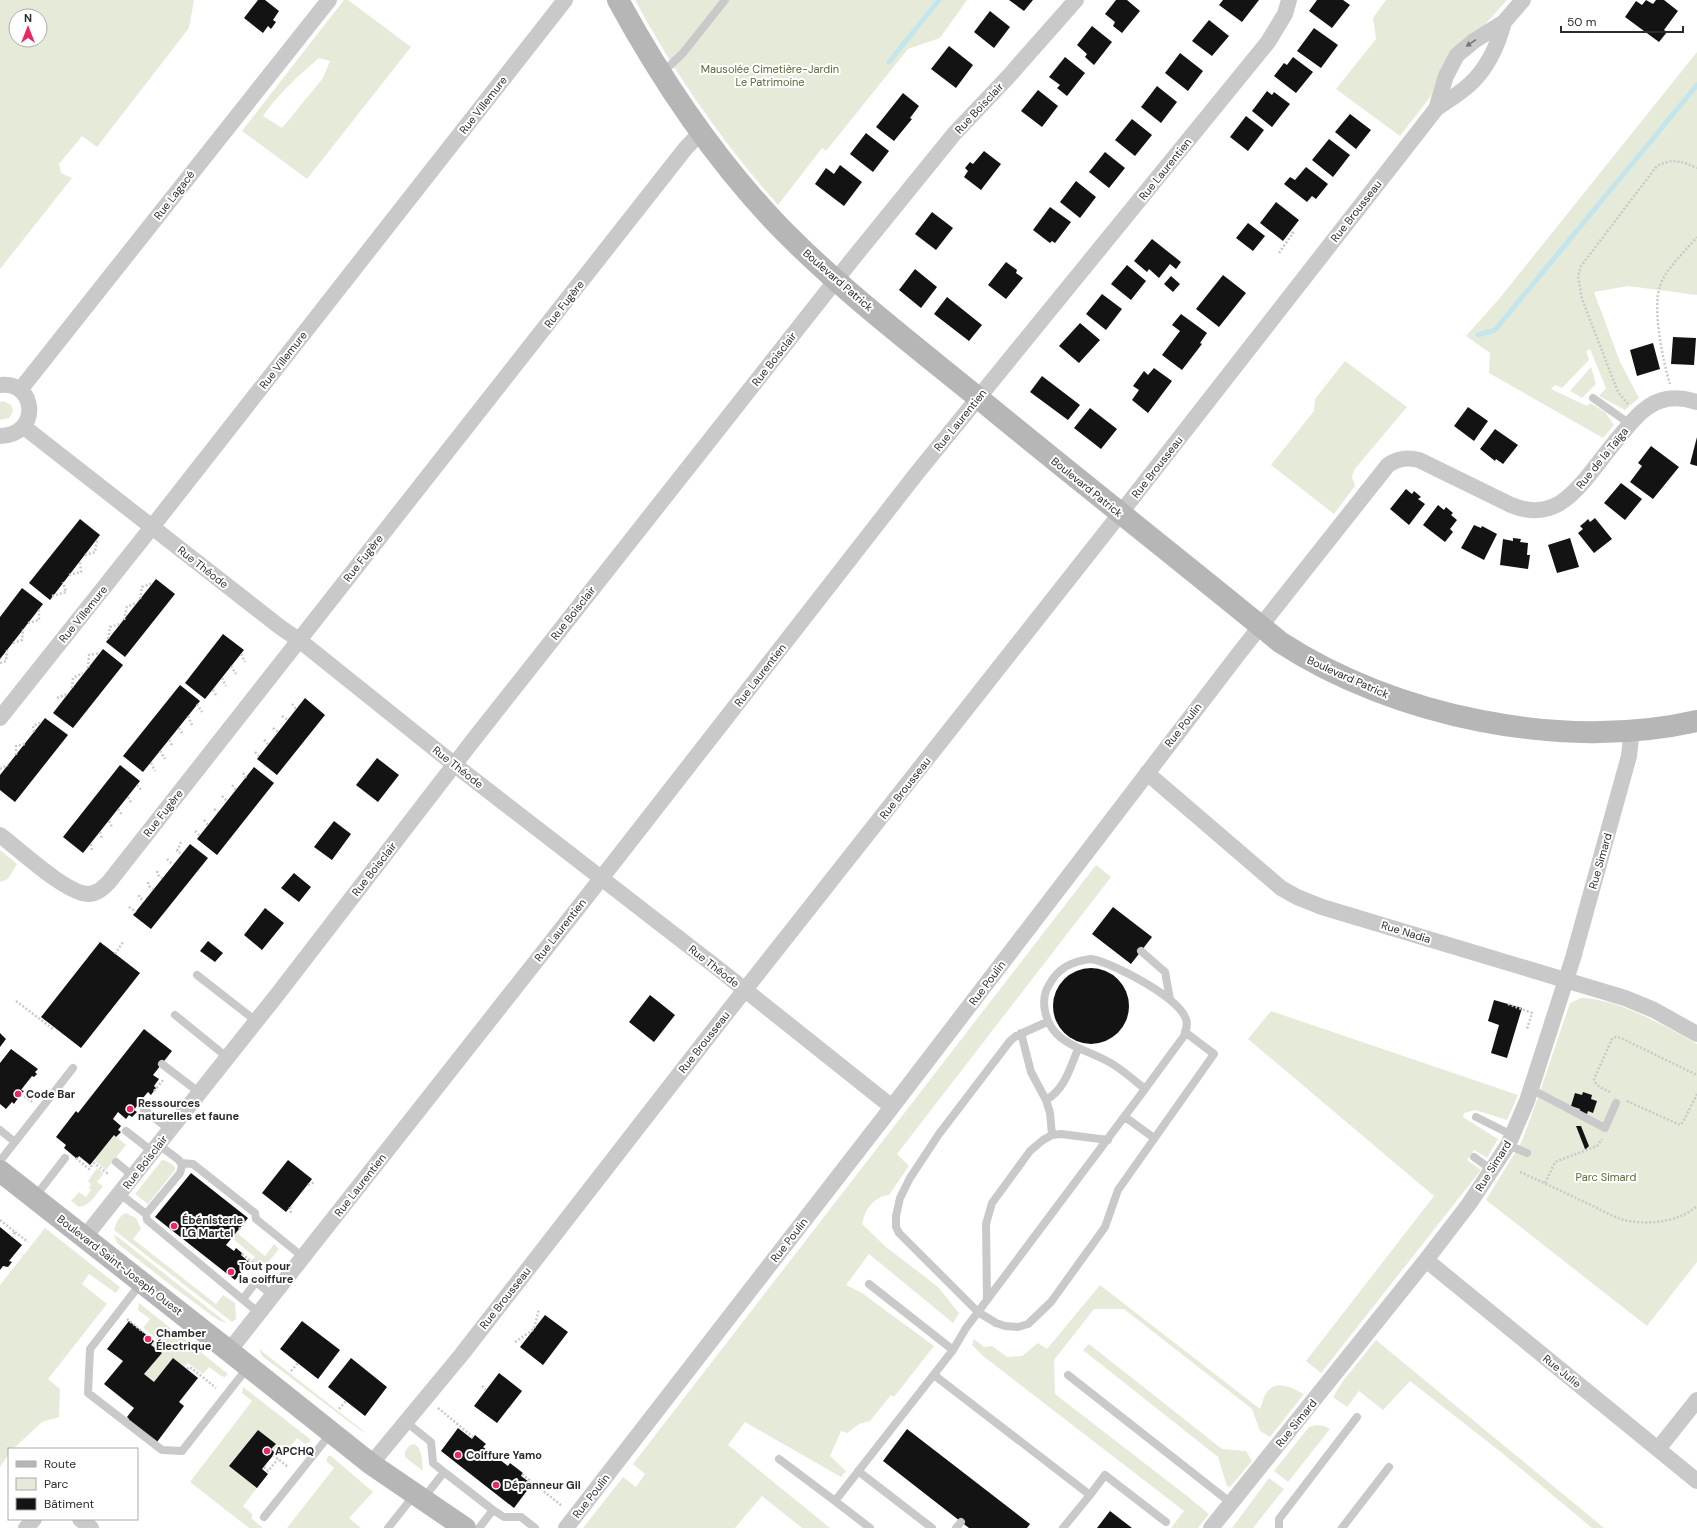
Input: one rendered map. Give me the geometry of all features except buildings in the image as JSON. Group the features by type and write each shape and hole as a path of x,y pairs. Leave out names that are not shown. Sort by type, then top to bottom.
{"street":[{"name":"Rue Lagacé","path":"20,390 329,0"},
{"name":"Rue Villemure","path":"0,718 152,527 565,0"},
{"name":"Boulevard Patrick","path":"618,0 661,74 700,132 774,221 836,280 1120,514 1280,642 1316,664 1381,692 1426,707 1468,717 1518,726 1582,732 1630,731 1697,721"},
{"name":"Rue Boisclair","path":"84,1238 228,1058 455,765 836,280 954,134 1008,77 1076,0"},
{"name":"Rue Laurentien","path":"229,1351 978,397 1268,42 1285,14 1289,0"},
{"name":"Rue Brousseau","path":"1436,108 1446,76 1457,55 1474,41 1504,22 1523,0"},
{"name":"Rue Brousseau","path":"371,1464 426,1398 1120,514 1436,108 1469,85 1479,75 1495,49 1504,22"},
{"name":"Rue Fugère","path":"0,835 68,887 88,894 95,893 102,888 122,867 685,148 700,132"},
{"path":"0,385 12,386 20,390 29,404 29,416 24,427 17,433 9,436 0,436"},
{"name":"Rue de la Taïga","path":"1419,460 1512,506 1527,510 1544,510 1558,505 1577,491 1635,419 1660,401 1674,398 1697,402"},
{"name":"Rue Théode","path":"24,427 299,640 455,765 745,990 892,1107"},
{"name":"Rue Poulin","path":"570,1522 892,1107 1146,773 1388,465 1400,458 1410,457 1419,460"},
{"name":"Rue Simard","path":"1212,1528 1426,1260 1492,1170 1510,1140 1531,1089 1566,980 1629,756 1631,738 1630,731"},
{"name":"Rue Nadia","path":"1146,773 1276,883 1297,897 1322,907 1566,980 1639,1004 1668,1017 1697,1034"},
{"name":"Boulevard Saint-Joseph Ouest","path":"0,1172 249,1366 416,1500 465,1528"},
{"name":"Rue Julie","path":"1426,1260 1697,1481"},
{"path":"1658,1449 1697,1400"},
{"name":"Boulevard Saint-Joseph Ouest","path":"416,1500 437,1528"},
{"path":"26,1528 33,1520"},
{"path":"81,1520 92,1528"}],"lane":[{"path":"661,74 683,53 725,0"},
{"path":"1593,398 1635,419"},
{"path":"1141,951 1166,972 1170,999"},
{"path":"835,1501 954,1350 966,1328 986,1300 1108,1140 1145,1089 1185,1032 1187,1020 1183,1012 1170,999 1120,969 1101,961 1080,960 1066,966 1054,974 1045,991 1044,1004 1047,1022 1067,1043 1078,1049 1100,1057 1114,1065 1145,1089"},
{"path":"197,975 256,1021"},
{"path":"175,1015 228,1058"},
{"path":"1047,1022 1021,1033 1010,1041 919,1164 900,1198 896,1216 896,1227 899,1233 978,1312 996,1323 1011,1327 1018,1327 1028,1324 1051,1302 1105,1227 1118,1190 1214,1054 1185,1032"},
{"path":"1021,1033 1030,1072 1046,1100 1050,1113 1052,1135"},
{"path":"1046,1100 1056,1094 1061,1087 1078,1049"},
{"path":"162,1064 200,1093"},
{"path":"0,1161 73,1068"},
{"path":"1531,1089 1605,1128 1616,1103"},
{"path":"144,1110 170,1130"},
{"path":"1125,1117 1154,1138"},
{"path":"1476,1117 1527,1153"},
{"path":"0,1130 15,1142"},
{"path":"126,1131 182,1163 193,1164 255,1213 256,1219 303,1257"},
{"path":"986,1300 986,1224 992,1202 1030,1151 1043,1140 1052,1135 1061,1134 1108,1140"},
{"path":"34,1198 69,1157"},
{"path":"1474,1157 1492,1170"},
{"path":"116,1162 134,1177"},
{"path":"146,1214 180,1174 182,1163"},
{"path":"120,1194 146,1214 147,1220 259,1313"},
{"path":"243,1299 256,1282 273,1296"},
{"path":"142,1283 90,1348 88,1393 162,1450 182,1451 249,1366"},
{"path":"869,1284 954,1350"},
{"path":"934,1375 1090,1494"},
{"path":"1068,1375 1231,1503"},
{"path":"1279,1528 1279,1519 1357,1417"},
{"path":"406,1422 431,1442 433,1463 504,1517 521,1517 535,1528"},
{"path":"264,1517 331,1432"},
{"path":"780,1460 870,1528"},
{"path":"1342,1528 1389,1467"},
{"path":"858,1471 932,1528"},
{"path":"388,1528 444,1472"},
{"path":"1063,1528 1105,1475 1166,1522"},
{"path":"479,1528 494,1510"}],"path":[{"path":"1635,419 1618,392 1582,299 1578,276 1581,266 1657,166 1672,160 1683,162 1697,168"},
{"path":"1279,253 1293,233 1291,231"},
{"path":"1674,398 1664,363 1658,322 1658,296 1664,277 1697,236"},
{"path":"85,555 95,552 97,540"},
{"path":"69,575 81,572 80,561"},
{"path":"52,596 66,592 63,582"},
{"path":"140,599 142,587 153,583"},
{"path":"124,620 127,607 136,603"},
{"path":"28,623 39,620 40,608"},
{"path":"108,639 110,627 120,624"},
{"path":"12,643 22,640 23,629"},
{"path":"0,664 6,661 7,650"},
{"path":"88,668 89,655 100,653"},
{"path":"241,654 245,662"},
{"path":"231,666 236,674"},
{"path":"72,688 74,678 83,674"},
{"path":"222,678 226,686"},
{"path":"213,690 217,697"},
{"path":"57,698 67,694"},
{"path":"197,704 202,712"},
{"path":"292,704 296,709"},
{"path":"188,716 192,725"},
{"path":"282,716 288,720"},
{"path":"34,732 33,726 42,722"},
{"path":"179,728 183,735"},
{"path":"273,728 278,732"},
{"path":"169,740 173,747"},
{"path":"264,740 268,744"},
{"path":"16,755 16,746 25,744"},
{"path":"160,751 165,759"},
{"path":"254,752 259,756"},
{"path":"151,763 155,771"},
{"path":"0,769 8,765"},
{"path":"243,773 246,778"},
{"path":"137,785 142,791"},
{"path":"232,785 236,790"},
{"path":"222,796 227,801"},
{"path":"128,797 132,804"},
{"path":"118,809 122,815"},
{"path":"214,809 218,812"},
{"path":"204,820 208,825"},
{"path":"109,821 112,827"},
{"path":"195,831 200,836"},
{"path":"100,832 102,839"},
{"path":"181,842 177,851 182,854"},
{"path":"91,844 92,851"},
{"path":"167,859 172,865"},
{"path":"157,871 158,875 162,878"},
{"path":"148,882 149,886 153,889"},
{"path":"139,895 139,897 144,901"},
{"path":"129,907 136,912"},
{"path":"115,954 123,942"},
{"path":"16,1000 53,1029 54,1027"},
{"path":"1508,1004 1532,1013 1527,1029"},
{"path":"1613,1093 1597,1085 1594,1082 1594,1079 1612,1039 1616,1037 1621,1038 1697,1075"},
{"path":"1627,1100 1680,1125 1697,1094"},
{"path":"1545,1183 1556,1162 1597,1146 1606,1132 1605,1128"},
{"path":"69,1157 89,1169 94,1163 105,1172"},
{"path":"1520,1172 1622,1220 1642,1223 1678,1217 1691,1212 1697,1206"},
{"path":"308,1185 315,1182"},
{"path":"1576,1198 1578,1194"},
{"path":"290,1207 291,1215"},
{"path":"0,1220 28,1242"},
{"path":"12,1236 15,1232"},
{"path":"242,1254 262,1270 271,1264"},
{"path":"516,1342 534,1329 539,1309"},
{"path":"129,1321 144,1332"},
{"path":"291,1371 298,1363"},
{"path":"187,1369 190,1367 226,1395"},
{"path":"482,1386 486,1390"},
{"path":"426,1398 473,1437"},
{"path":"339,1409 346,1401"},
{"path":"273,1455 291,1470"},
{"path":"264,1467 268,1471 278,1459"},
{"path":"522,1474 570,1522"}],"green space":[{"path":"0,0 194,0 189,28 97,147 82,136 59,164 61,173 72,178 0,269"},
{"path":"344,0 348,0 411,47 307,179 242,131","holes":["319,58 330,61 323,78 282,128 263,116 282,92"]},
{"name":"Mausolée Cimetière-Jardin Le Patrimoine","path":"635,0 967,0 940,38 908,49 826,151 822,148 778,205 757,181 700,107 666,54"},
{"path":"1386,0 1507,0 1481,29 1442,67 1431,96 1400,136 1336,89 1376,39 1373,18"},
{"path":"1697,52 1697,295 1628,286 1594,292 1620,362 1639,398 1625,410 1599,396 1606,388 1590,349 1586,351 1589,360 1562,388 1555,385 1551,389 1587,406 1590,403 1605,412 1614,425 1603,438 1489,373 1490,353 1466,336 1499,299"},
{"path":"1345,361 1407,407 1354,470 1352,477 1355,486 1334,514 1271,465 1314,411 1315,399"},
{"path":"1591,367 1596,384 1582,398 1570,391"},
{"path":"3,401 11,405 13,411 9,418 0,420 0,402"},
{"path":"0,850 17,864 8,879 0,882"},
{"path":"1096,865 1111,877 897,1154 909,1166 889,1195 878,1198 874,1201 863,1219 862,1224 886,1247 938,1287 959,1313 953,1323 869,1254 846,1285 862,1293 934,1346 894,1397 891,1395 870,1421 859,1424 847,1433 841,1431 830,1456 846,1471 841,1477 745,1422 728,1445 830,1528 802,1528 762,1496 735,1528 583,1528 623,1477 636,1487 645,1474 633,1464"},
{"name":"Parc Simard","path":"1581,998 1595,999 1625,1008 1671,1029 1697,1044 1697,1262 1647,1326 1486,1200 1522,1141 1570,1003"},
{"path":"1271,1011 1518,1095 1507,1120 1475,1110 1464,1113 1463,1117 1498,1139 1487,1158 1474,1150 1467,1160 1481,1170 1321,1373 1306,1361 1434,1196 1248,1039"},
{"path":"114,1135 126,1145 106,1170 94,1160"},
{"path":"162,1160 167,1161 175,1167 175,1170 148,1204 135,1194"},
{"path":"97,1168 104,1173 97,1182 103,1186 90,1202 79,1207 71,1201 79,1192 86,1197 91,1190 89,1188 91,1184 88,1181"},
{"path":"126,1213 136,1218 141,1229 133,1239 216,1304 223,1295 235,1303 236,1319 232,1322 114,1230 120,1218"},
{"path":"45,1228 120,1287 116,1293 89,1274 82,1284 107,1304 48,1379 60,1389 59,1417 42,1422 14,1448 8,1448 8,1455 0,1467 0,1285"},
{"path":"236,1232 265,1256 274,1244 279,1249 261,1271 250,1262 255,1257 232,1238"},
{"path":"114,1234 227,1323 218,1320 117,1243"},
{"path":"1100,1285 1260,1409 1265,1395 1274,1386 1279,1385 1289,1387 1304,1394 1270,1437 1260,1431 1252,1409 1124,1309 1094,1309 1054,1360 1055,1394 1209,1514 1198,1528 1171,1528 1184,1511 983,1356 972,1345 974,1339 984,1347 992,1346 1007,1357 1022,1356 1038,1343 1047,1349"},
{"path":"139,1303 228,1374 225,1377 221,1376 209,1367 203,1374 188,1363 184,1367 154,1382 144,1374 162,1353 151,1345 156,1338 143,1328 150,1319 138,1310"},
{"path":"1376,1340 1604,1528 1592,1528 1502,1453 1410,1381 1383,1410 1359,1391 1347,1407 1333,1397 1343,1381"},
{"path":"1089,1344 1222,1449 1246,1451 1252,1461 1230,1487 1227,1486 1218,1457 1083,1350"},
{"path":"259,1349 366,1433 262,1356"},
{"path":"243,1387 310,1439 310,1442 305,1444 297,1438 282,1458 271,1449 275,1444 258,1430 230,1466 257,1488 243,1506 252,1514 252,1519 263,1528 249,1528 190,1482 252,1401 242,1393"},
{"path":"1317,1425 1330,1429 1288,1482 1274,1471 1309,1427"},
{"path":"414,1444 421,1452 423,1471 405,1457 405,1451 410,1445"},
{"path":"328,1456 331,1456 373,1492 349,1518 361,1528 287,1528 334,1468 326,1461"},
{"path":"1269,1478 1284,1489 1253,1528 1232,1528"}],"waterway":[{"path":"889,62 939,0"},
{"path":"1478,335 1495,330 1697,85"}],"place":[{"name":"Code Bar","path":"18,1094"},
{"name":"Ressources naturelles et faune","path":"130,1109"},
{"name":"Ébénisterie LG Martel","path":"174,1226"},
{"name":"Tout pour la coiffure","path":"231,1272"},
{"name":"Chamber Électrique","path":"148,1339"},
{"name":"APCHQ","path":"267,1451"},
{"name":"Coiffure Yamo","path":"458,1455"},
{"name":"Dépanneur Gil","path":"496,1485"}]}
